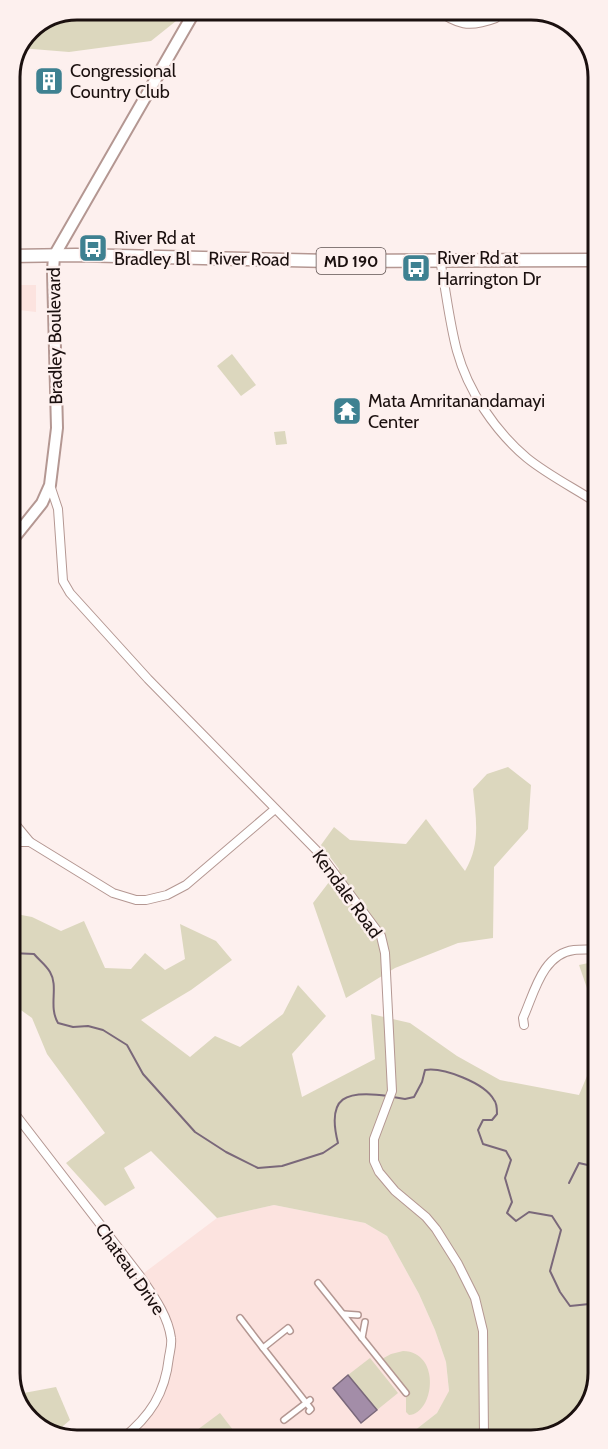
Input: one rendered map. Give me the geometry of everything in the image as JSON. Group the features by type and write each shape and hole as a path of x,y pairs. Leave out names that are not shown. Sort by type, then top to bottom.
{"main road":[{"name":"Bradley Boulevard","path":"20,530 42,503 50,484 57,428 54,256 190,20"},
{"name":"River Road","path":"20,256 330,261 588,260"}],"street":[{"path":"453,20 478,25 491,20"},
{"path":"440,260 458,351 470,384 487,413 511,443 529,459 588,497"},
{"name":"Kendale Road","path":"50,484 58,509 63,581 67,589 148,679 320,854 381,936 385,953 392,1091 374,1139 374,1161 379,1172 395,1191 426,1217 435,1229 458,1264 475,1298 483,1331 484,1430"},
{"path":"20,830 30,842 113,893 136,900 147,900 167,895 186,885 275,809"},
{"path":"20,842 30,842"},
{"path":"524,1025 523,1018 542,974 552,959 572,950 588,950"},
{"name":"Chateau Drive","path":"20,1120 140,1276 166,1321 171,1340 167,1376 157,1401 142,1423 135,1429"},
{"path":"318,1282 406,1393"},
{"path":"344,1314 358,1315"},
{"path":"240,1318 308,1402 311,1409 309,1411"},
{"path":"362,1338 365,1322"},
{"path":"263,1348 288,1328 290,1331"},
{"path":"284,1420 308,1402"}],"shaded area":[{"name":"Congressional Country Club","path":"177,20 151,41 69,52 27,49 36,36 45,29 65,21"},
{"path":"20,285 36,285 36,312 20,310"},
{"path":"232,354 256,385 241,396 217,366"},
{"path":"285,431 287,444 276,445 274,432"},
{"path":"508,767 531,785 528,829 494,867 493,938 458,943 395,968 346,998 313,903 339,869 321,845 334,827 350,840 406,844 426,819 465,871 475,841 473,789 487,774"},
{"path":"20,915 32,917 61,931 84,921 105,968 131,969 145,953 165,970 185,959 180,924 216,941 232,960 191,990 141,1020 190,1057 215,1036 240,1047 283,1014 298,985 326,1016 292,1054 302,1097 375,1059 371,1014 410,1023 457,1056 500,1080 579,1095 588,1074 588,1380 577,1407 557,1424 532,1430 416,1430 437,1413 449,1391 446,1362 419,1294 387,1236 365,1223 274,1205 217,1218 151,1151 124,1168 135,1188 105,1206 66,1163 105,1133 47,1054 32,1018 20,1009"},
{"path":"588,963 588,991 579,965"},
{"path":"274,1205 365,1223 387,1236 419,1294 446,1362 449,1392 437,1413 416,1430 132,1429 155,1403 171,1342 166,1321 140,1276 217,1218"},
{"path":"403,1351 415,1354 424,1361 429,1371 430,1383 424,1405 418,1412 409,1415 406,1412 406,1393 380,1360"},
{"path":"370,1358 398,1393 377,1410 348,1375"},
{"path":"348,1375 377,1410 361,1423 333,1388"},
{"path":"56,1387 70,1420 61,1428 48,1422 34,1410 24,1393"},
{"path":"220,1413 233,1429 198,1429"}],"waterway":[{"path":"20,953 34,954 53,978 54,1010 58,1023 103,1030 127,1045 143,1074 195,1132 226,1152 258,1168 282,1166 323,1153 338,1143 335,1115 337,1106 343,1100 361,1094 388,1096"},
{"path":"393,1097 405,1099 414,1097 425,1070 442,1071 463,1078 473,1082 489,1094 496,1103 497,1114 492,1120 483,1120 478,1130 483,1144 506,1151 511,1160 505,1178 512,1202 507,1213 516,1221 529,1212 552,1216 561,1230 550,1271 570,1306 588,1304"},
{"path":"569,1183 579,1163 588,1165"}],"place":[{"name":"Congressional Country Club","path":"49,81"},
{"name":"River Rd at Bradley Bl","path":"93,248"},
{"name":"River Rd at Harrington Dr","path":"416,268"},
{"name":"Mata Amritanandamayi Center","path":"347,411"}]}
